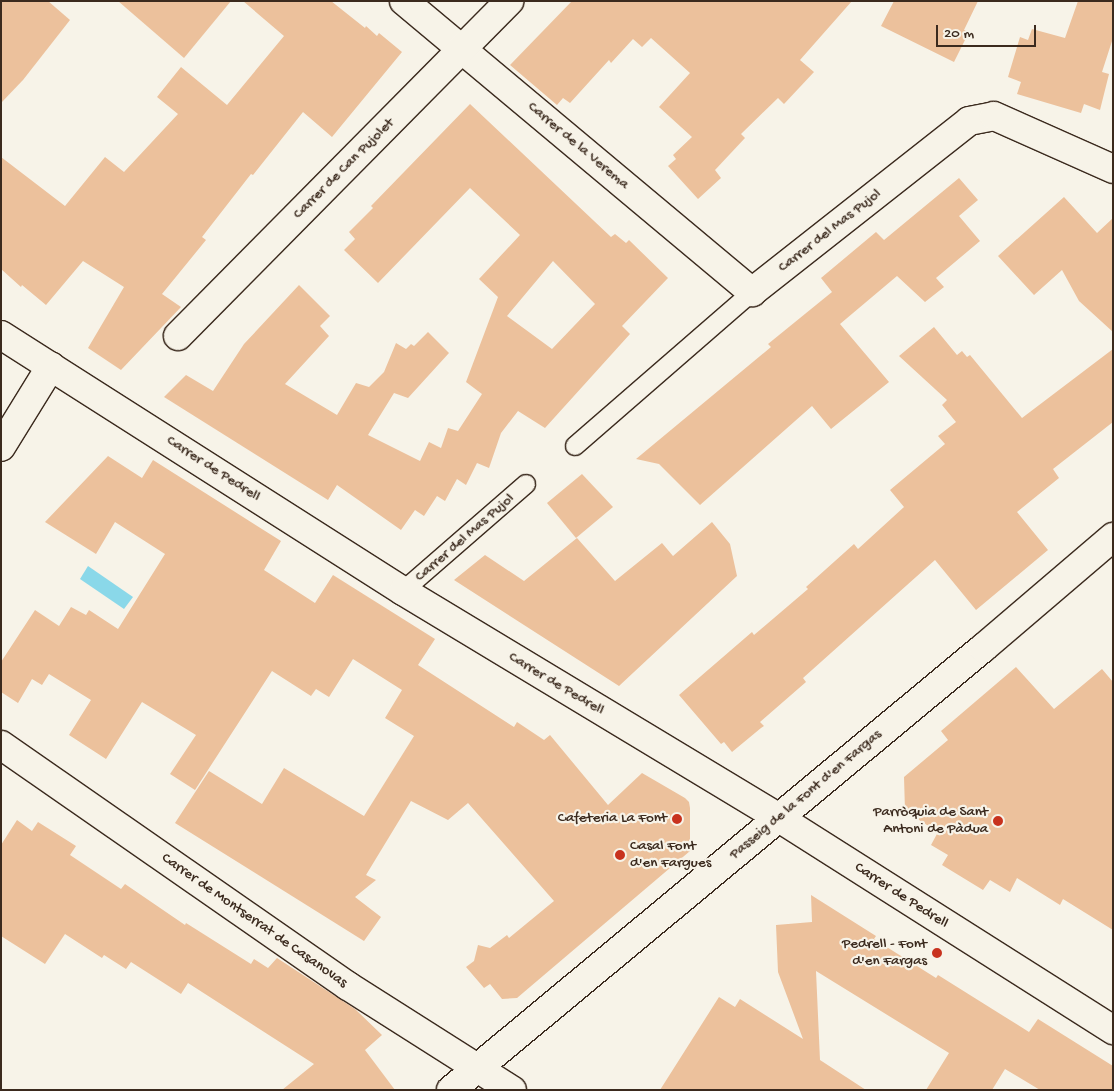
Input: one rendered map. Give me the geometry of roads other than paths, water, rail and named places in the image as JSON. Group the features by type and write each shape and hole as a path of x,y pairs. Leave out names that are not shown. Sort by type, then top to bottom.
{"street":[{"name":"Carrer de la Verema","path":"404,1 752,292"},
{"name":"Carrer de Can Pujolet","path":"178,336 463,50 509,1"},
{"name":"Carrer del Mas Pujol","path":"752,292 969,121 994,116 1113,169"},
{"name":"Carrer de Pedrell","path":"1,334 403,592 779,818 1113,1030"},
{"path":"1,447 51,366"},
{"name":"Passeig de la Font d'en Fargas","path":"451,1090 779,818 1113,537"},
{"name":"Carrer de Montserrat de Casanovas","path":"1,745 348,986 512,1090"}],"lane":[{"name":"Carrer del Mas Pujol","path":"575,446 752,292"},
{"name":"Carrer del Mas Pujol","path":"403,592 526,484"}],"water":[{"path":"88,566 133,597 124,609 80,579"}],"place":[{"name":"Cafeteria La Font","path":"677,819"},
{"name":"Parròquia de Sant Antoni de Pàdua","path":"998,821"},
{"name":"Casal Font d'en Fargues","path":"620,855"},
{"name":"Pedrell - Font d'en Fargas","path":"937,953"}]}
